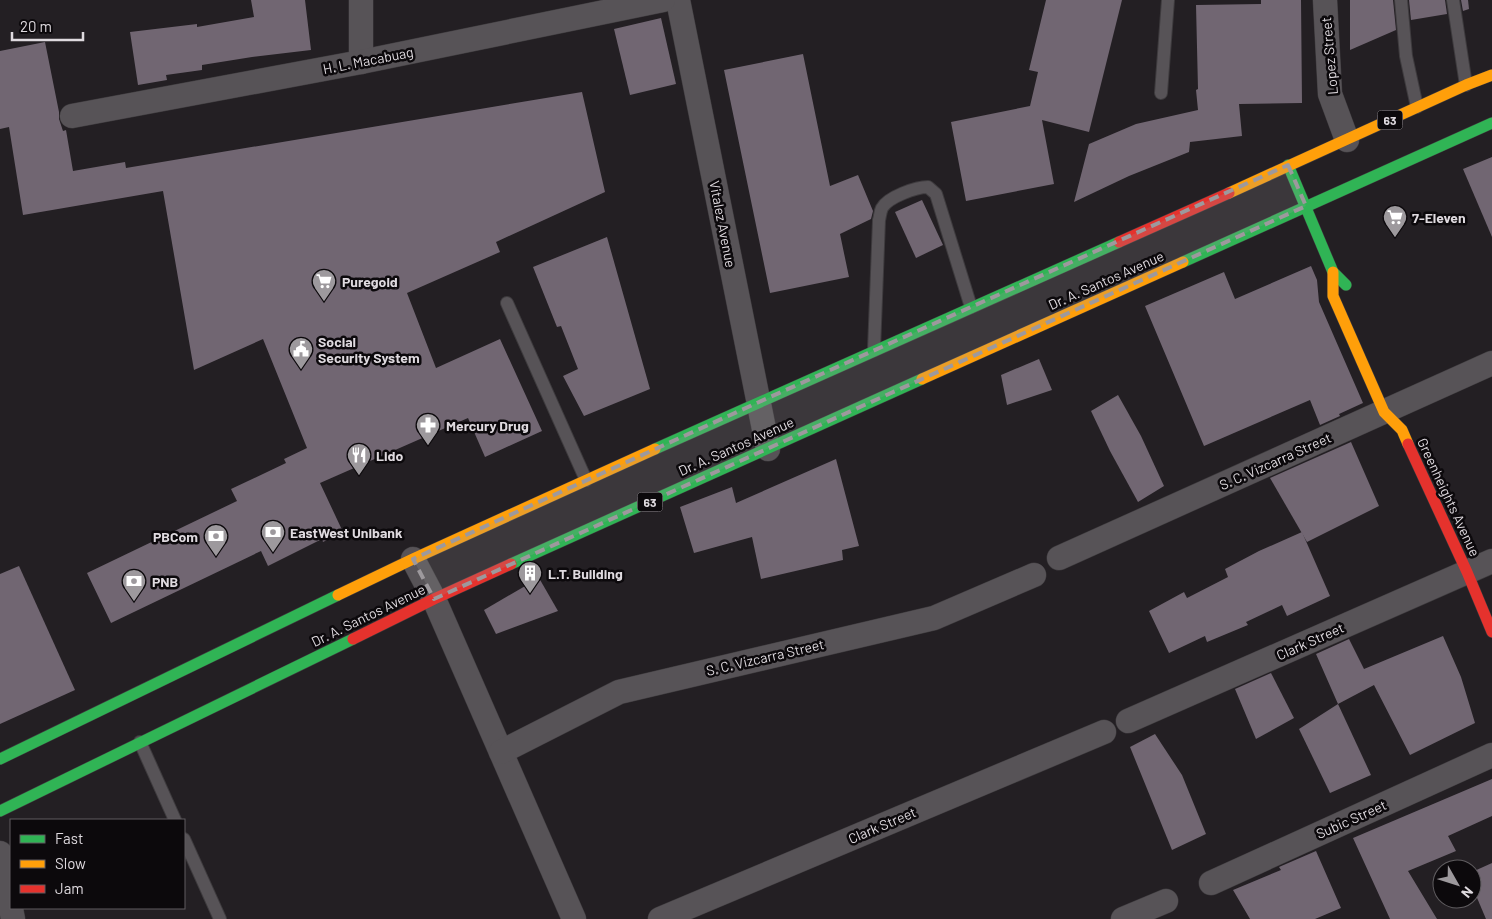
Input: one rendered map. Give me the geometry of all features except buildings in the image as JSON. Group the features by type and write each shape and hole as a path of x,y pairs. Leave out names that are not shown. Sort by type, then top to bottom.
{"main road":[{"name":"63","path":"0,759 413,559 874,350 1492,75"},
{"name":"Dr. A. Santos Avenue","path":"0,811 434,599 1306,206 1349,189 1492,123"},
{"name":"Greenheights Avenue","path":"1288,165 1333,272 1334,296 1394,404 1402,430 1467,572 1492,632"},
{"name":"Greenheights Avenue","path":"1333,272 1350,288 1353,297"},
{"name":"Greenheights Avenue","path":"1394,404 1402,430"}],"street":[{"path":"361,0 361,62"},
{"name":"H. L. Macabuag","path":"72,116 361,62 606,5 663,0"},
{"name":"Vitalez Avenue","path":"678,0 768,448"},
{"name":"Lopez Street","path":"1325,0 1330,94 1347,140"},
{"name":"S. C. Vizcarra Street","path":"1059,558 1394,404 1492,363"},
{"path":"413,559 434,599 574,919"},
{"name":"Clark Street","path":"1128,721 1492,561"},
{"name":"S. C. Vizcarra Street","path":"501,752 619,692 934,618 1034,575"},
{"name":"Clark Street","path":"660,919 1104,732"},
{"name":"Subic Street","path":"1211,883 1492,756"},
{"path":"0,853 10,904"},
{"path":"1123,919 1166,901"}],"lane":[{"path":"1161,93 1168,0"},
{"path":"1401,0 1406,56 1417,107"},
{"path":"1453,0 1466,85"},
{"path":"874,350 879,220 882,208 888,201 918,187 928,187 936,194 971,307"},
{"path":"507,303 586,480"},
{"path":"140,742 175,819"},
{"path":"185,841 220,919"}],"highlighted area":[{"path":"1288,165 1306,206 434,599 413,559 759,402"}],"traffic: fast":[{"path":"1183,262 1492,123"},
{"path":"1288,165 1333,272 1346,285"},
{"path":"655,449 1119,242"},
{"path":"511,564 922,379"},
{"path":"0,759 338,595"},
{"path":"0,811 353,639"}],"traffic: slow":[{"path":"1229,193 1466,85 1492,75"},
{"path":"922,379 1183,262"},
{"path":"1333,272 1333,296 1384,412 1402,430 1408,444"},
{"path":"338,595 655,449"}],"traffic: jam":[{"path":"1119,242 1229,193"},
{"path":"1408,444 1467,572 1492,632"},
{"path":"353,639 511,564"}],"place":[{"name":"7-Eleven","path":"1395,238"},
{"name":"Puregold","path":"324,302"},
{"name":"Social Security System","path":"301,370"},
{"name":"Mercury Drug","path":"428,446"},
{"name":"Lido","path":"359,476"},
{"name":"EastWest Unibank","path":"273,553"},
{"name":"PBCom","path":"216,557"},
{"name":"L.T. Building","path":"530,594"},
{"name":"PNB","path":"134,602"}]}
